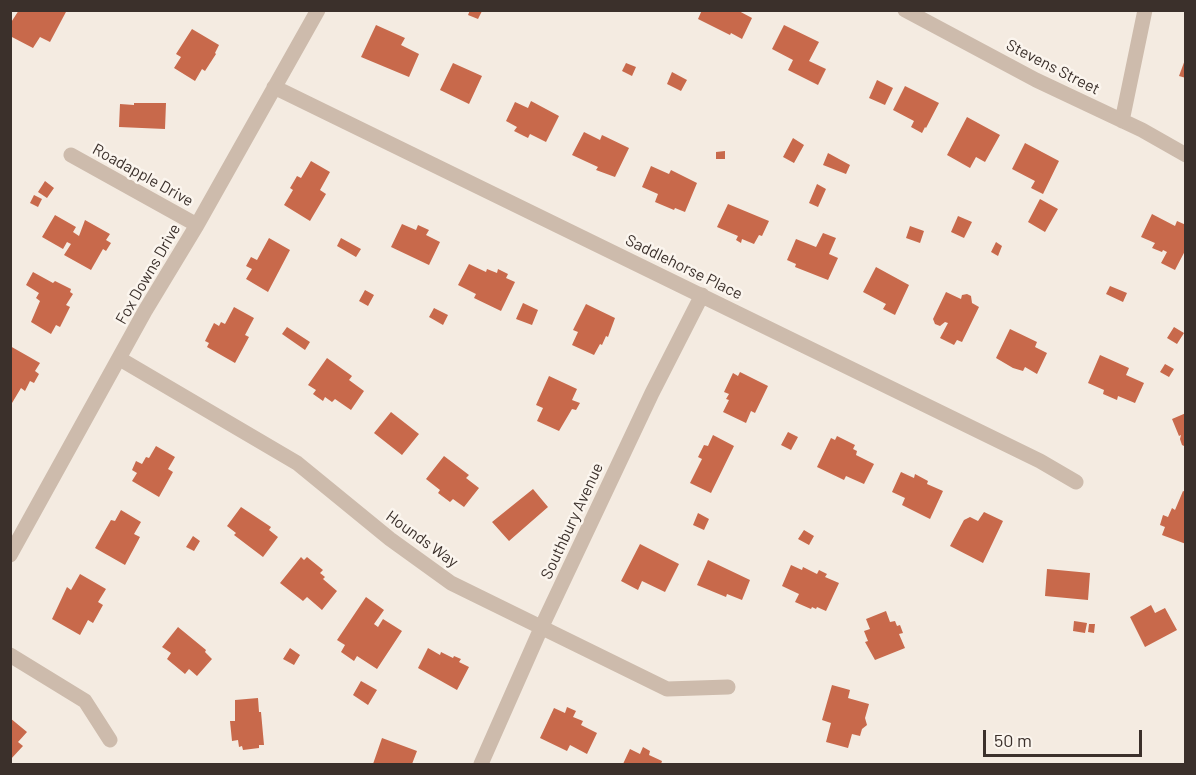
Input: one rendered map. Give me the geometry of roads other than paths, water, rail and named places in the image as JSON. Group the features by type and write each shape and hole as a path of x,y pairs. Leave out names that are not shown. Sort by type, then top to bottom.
{"street":[{"name":"Fox Downs Drive","path":"10,555 120,360 145,311 197,225 318,10"},
{"name":"Stevens Street","path":"905,10 1036,80 1122,121 1185,155"},
{"path":"1122,121 1145,10"},
{"name":"Saddlehorse Place","path":"274,87 1040,461 1077,482"},
{"name":"Roadapple Drive","path":"71,155 197,225"},
{"name":"Southbury Avenue","path":"482,765 543,626 652,393 702,296"},
{"name":"Hounds Way","path":"120,360 297,463 390,539 451,583 543,626 667,689 728,687"},
{"path":"10,655 85,701 110,740"}]}
